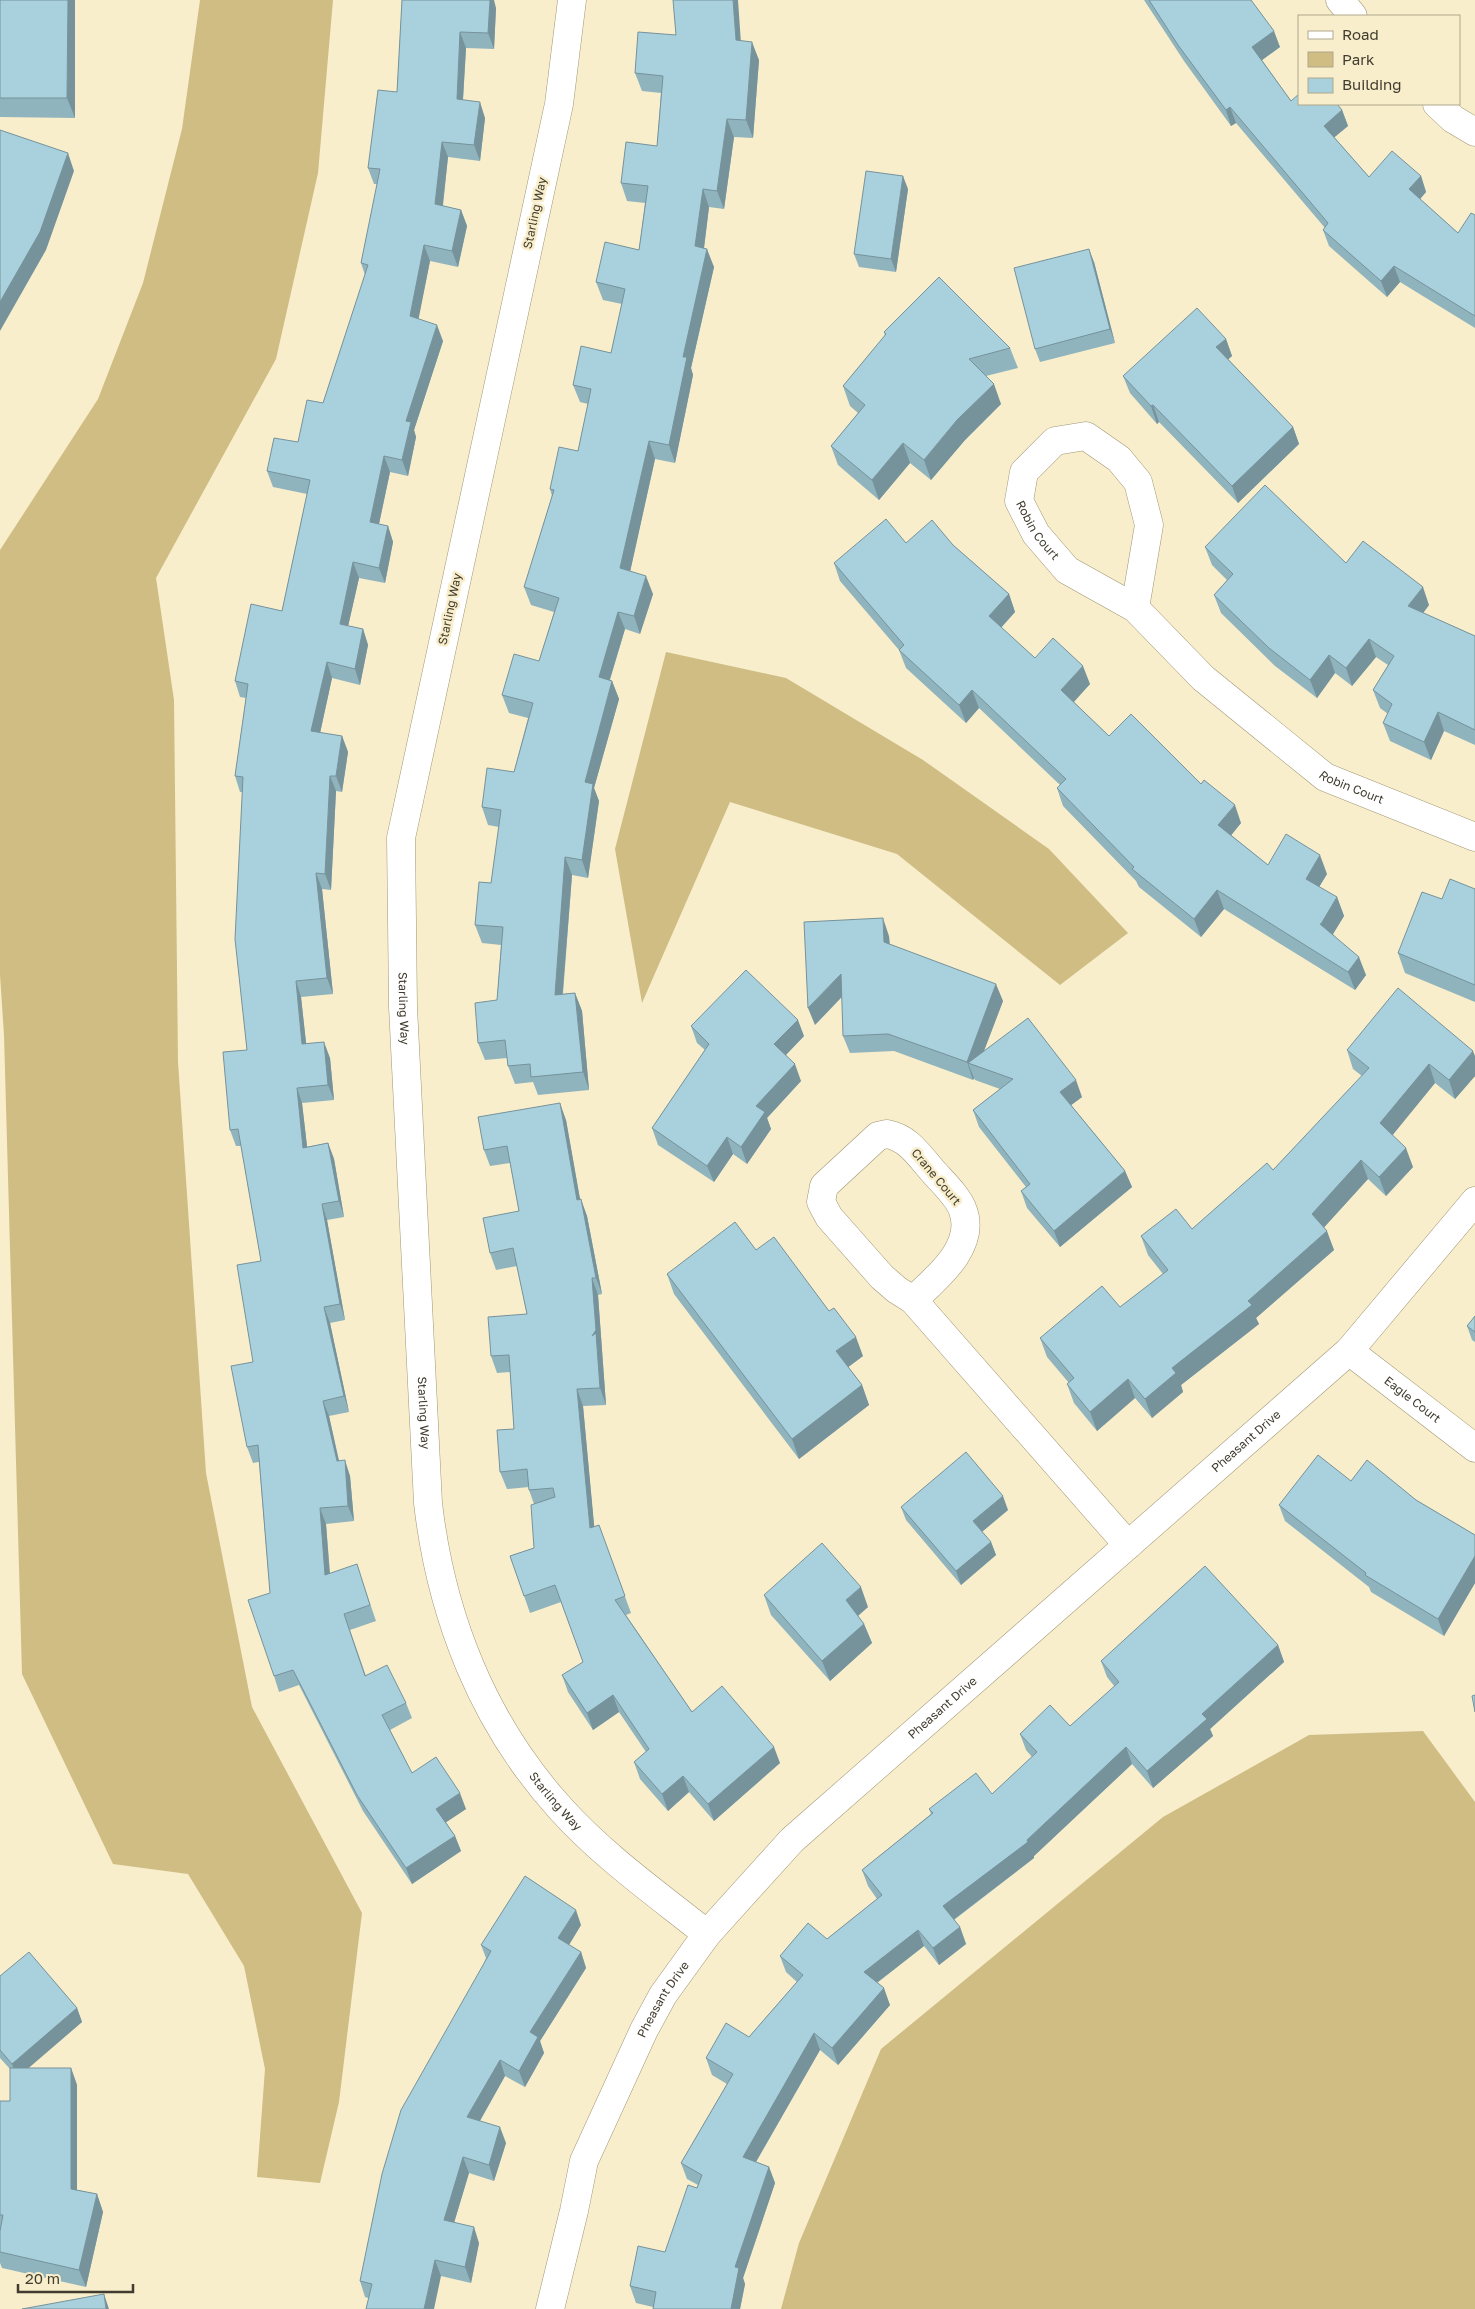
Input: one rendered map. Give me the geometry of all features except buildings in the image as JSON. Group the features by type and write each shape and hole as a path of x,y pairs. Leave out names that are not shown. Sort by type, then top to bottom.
{"street":[{"name":"Starling Way","path":"572,0 559,104 401,838 403,1007 428,1503 439,1577 451,1616 473,1673 504,1733 530,1772 560,1809 634,1876 707,1934"},
{"path":"1340,0 1352,15"},
{"path":"1438,105 1453,119 1475,132"},
{"name":"Robin Court","path":"1135,608 1149,525 1138,482 1119,459 1086,436 1055,441 1024,472 1018,501 1036,534 1066,570 1135,608 1203,678 1325,777 1475,836"},
{"name":"Crane Court","path":"913,1300 938,1276 953,1258 964,1240 965,1218 961,1206 912,1147 897,1136 888,1134 878,1136 824,1186 821,1202 829,1217 882,1277 897,1290 913,1300 1128,1545"},
{"name":"Pheasant Drive","path":"550,2309 584,2161 644,2030 663,1995 707,1934 792,1840 1349,1351 1475,1201"},
{"name":"Eagle Court","path":"1349,1351 1475,1448"}],"green space":[{"path":"200,0 333,0 318,173 276,359 156,578 174,700 178,1062 206,1473 252,1707 362,1913 339,2102 320,2183 257,2177 265,2069 244,1966 188,1874 113,1864 22,1674 4,1035 0,975 0,550 98,399 143,283 182,129"},
{"path":"666,652 786,678 923,760 1049,849 1128,933 1060,985 897,854 730,802 642,1003 615,849"},
{"path":"1423,1731 1475,1802 1475,2309 781,2309 799,2243 881,2049 1163,1817 1309,1735"}]}
